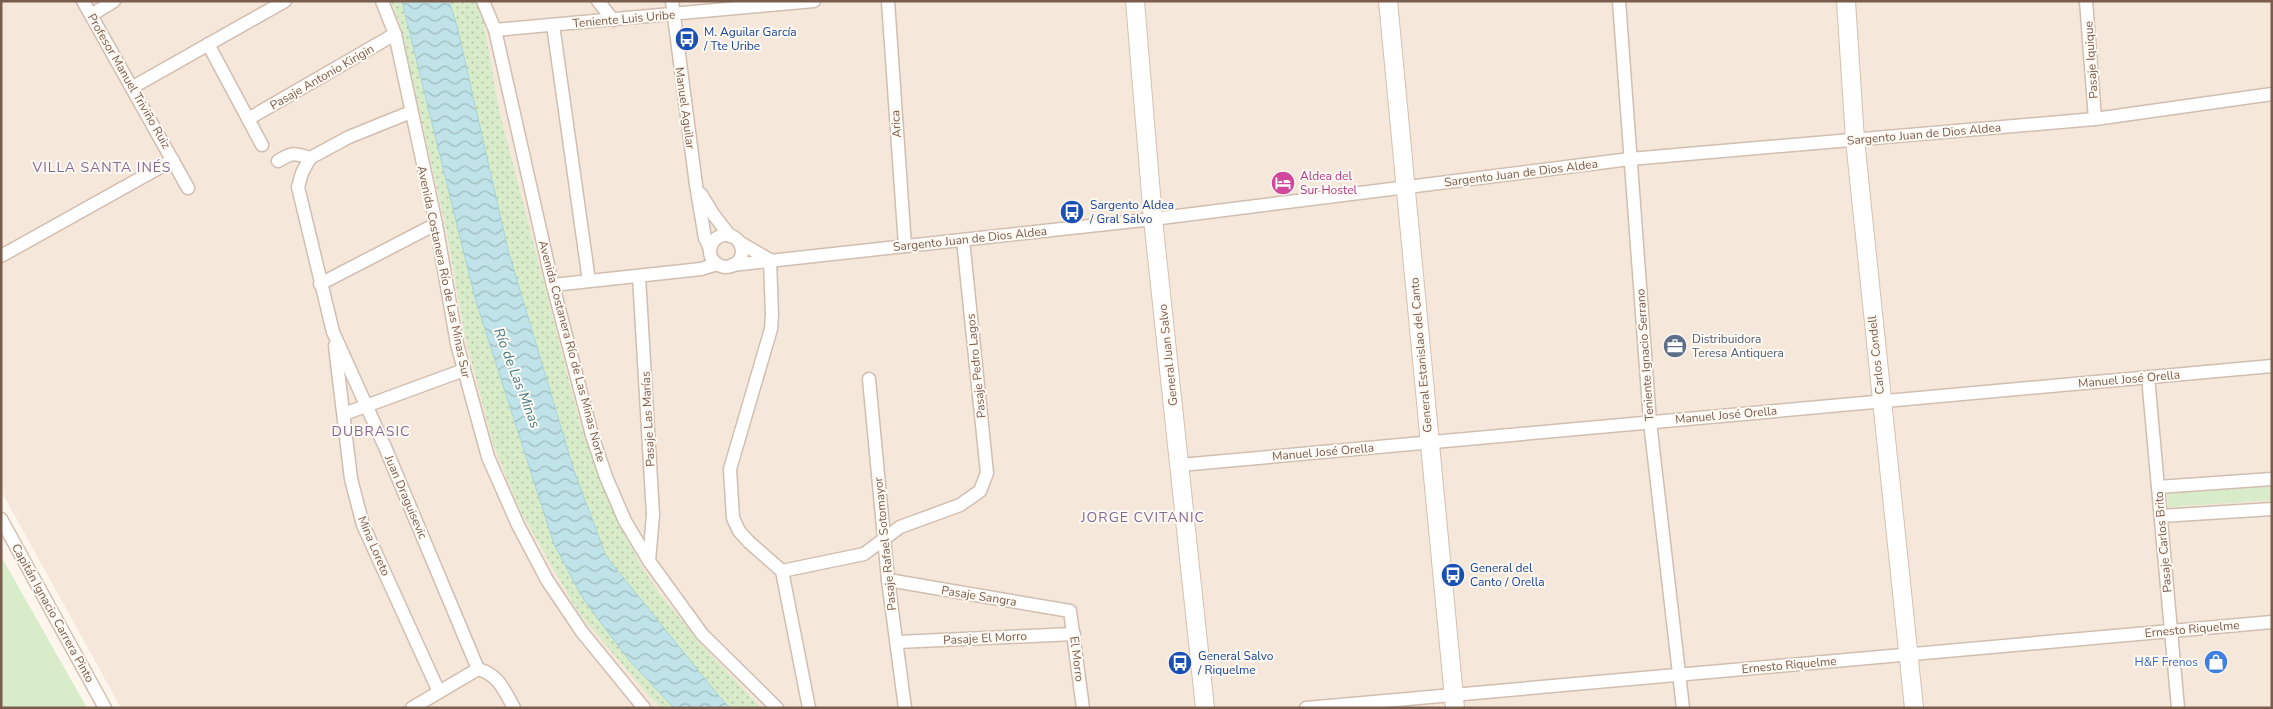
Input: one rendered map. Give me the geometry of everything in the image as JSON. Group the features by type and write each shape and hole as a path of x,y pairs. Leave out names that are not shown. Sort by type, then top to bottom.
{"street":[{"name":"Profesor Manuel Triviño Ruiz","path":"83,1 188,188"},
{"path":"91,15 114,1"},
{"path":"133,87 285,1"},
{"name":"Avenida Costanera Río de Las Minas Sur","path":"382,1 395,34 436,224 457,344 488,457 522,533 547,580 582,632 644,708"},
{"name":"Avenida Costanera Río de Las Minas Norte","path":"483,1 495,30 553,285 592,435 606,478 625,521 649,561 702,634 777,708"},
{"path":"598,1 613,20"},
{"name":"Teniente Luis Uribe","path":"495,30 613,20 672,8 814,1"},
{"name":"Arica","path":"888,1 905,246"},
{"name":"General Juan Salvo","path":"1135,1 1153,219 1205,708"},
{"name":"General Estanislao del Canto","path":"1388,1 1455,701"},
{"name":"Teniente Ignacio Serrano","path":"1619,1 1650,422 1683,708"},
{"name":"Carlos Condell","path":"1846,1 1855,140 1914,708"},
{"name":"Pasaje Iquique","path":"2086,1 2095,119"},
{"name":"Manuel Aguilar","path":"672,8 696,185 705,238 710,249"},
{"path":"553,25 589,281"},
{"name":"Pasaje Antonio Kirigin","path":"248,119 395,34"},
{"path":"208,44 262,145"},
{"name":"Sargento Juan de Dios Aldea","path":"732,265 1153,219 1630,159 2095,119 2272,94"},
{"path":"278,161 295,153 310,158 349,137 411,112"},
{"name":"Juan Draguisevic","path":"310,158 302,173 298,187 333,332 478,669"},
{"path":"1,256 173,160"},
{"name":"Manuel Aguilar","path":"696,185 712,214 735,239"},
{"path":"320,284 436,224"},
{"path":"735,239 741,247 740,258 732,265 722,266 713,260 710,249 715,240 725,235 735,239 770,260 772,315 771,328 730,469 733,518 739,531 782,571 809,708"},
{"name":"Pasaje Pedro Lagos","path":"884,541 900,527 960,505 980,491 987,472 963,240"},
{"path":"553,285 701,269 717,264"},
{"name":"Pasaje Las Marías","path":"639,276 653,515 649,561"},
{"name":"Mina Loreto","path":"333,332 351,479 363,525 439,692"},
{"name":"Manuel José Orella","path":"1180,465 2272,366"},
{"path":"344,414 464,370"},
{"name":"Pasaje Carlos Brito","path":"2148,377 2178,708"},
{"name":"Pasaje Rafael Sotomayor","path":"869,379 888,580 905,708"},
{"path":"2158,487 2272,479"},
{"path":"2161,516 2272,509"},
{"name":"Capitán Ignacio Carrera Pinto","path":"1,519 105,708"},
{"path":"782,571 864,554 884,541"},
{"name":"Pasaje Sangra","path":"888,580 1070,611"},
{"name":"El Morro","path":"1070,611 1083,708"},
{"name":"Ernesto Riquelme","path":"1306,708 1455,701 1680,674 2272,622"},
{"name":"Pasaje El Morro","path":"897,642 1074,634"},
{"path":"412,708 478,669 498,679 514,708"},
{"path":"1200,708 1205,708"}],"shaded area":[{"path":"1,1 2272,1 2272,708 121,708 1,491"}],"green space":[{"path":"390,1 402,1 475,298 534,480 581,595 629,660 674,708 661,708 578,612 521,512 494,447 465,337 447,233 399,21"},
{"path":"449,1 477,1 484,24 499,110 581,427 602,485 620,526 642,567 660,594 699,642 761,708 730,708 606,556 574,471 508,250 457,26"},
{"path":"2272,486 2272,500 2168,507 2167,492"},
{"path":"1,556 87,708 1,708"}],"water":[{"name":"Río de Las Minas","path":"402,1 449,1 457,26 508,250 574,471 606,556 730,708 674,708 629,660 598,619 581,595 554,544 475,298"}],"place":[{"name":"M. Aguilar García / Tte Uribe","path":"687,39"},
{"name":"Aldea del Sur Hostel","path":"1283,183"},
{"name":"Sargento Aldea / Gral Salvo","path":"1072,212"},
{"name":"Distribuidora Teresa Antiquera","path":"1675,346"},
{"name":"General del Canto / Orella","path":"1453,575"},
{"name":"H&F Frenos","path":"2216,662"},
{"name":"General Salvo / Riquelme","path":"1180,663"}],"district":[{"name":"VILLA SANTA INÉS","path":"102,167"},
{"name":"DUBRASIC","path":"371,431"},
{"name":"JORGE CVITANIC","path":"1143,517"}]}
